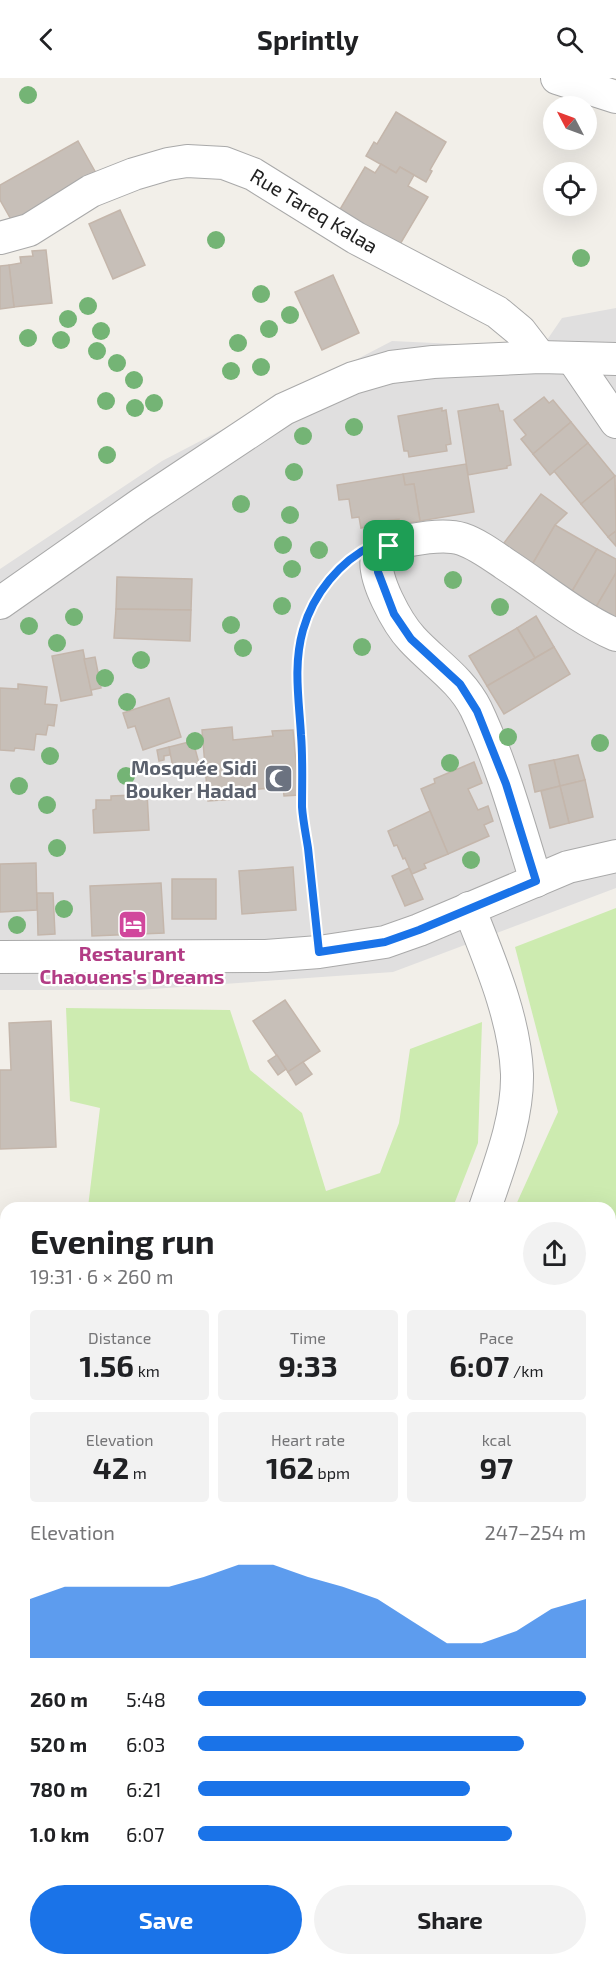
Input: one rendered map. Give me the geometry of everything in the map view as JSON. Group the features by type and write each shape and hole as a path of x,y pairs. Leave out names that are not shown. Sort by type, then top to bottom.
{"street":[{"path":"557,78 616,97"},
{"name":"Rue Tareq Kalaa","path":"0,238 29,230 91,191 134,174 187,161 224,163 253,174 356,238 497,312 520,331 540,357"},
{"path":"0,603 250,431 284,410 353,378 391,367 433,362 540,357 616,359"},
{"path":"573,359 616,422"},
{"path":"536,881 506,784 470,697 447,670 411,639 394,614 376,564 379,552 389,546 419,539 447,537 461,539 507,565 589,623 616,635"},
{"path":"0,957 266,956 319,952 385,942 568,867 616,856"},
{"path":"470,908 502,991 517,1074 506,1144 487,1202"}],"path":[{"path":"319,952 302,809 303,773 297,682 299,649 303,629 309,615 332,577 344,563 373,545 389,546"}],"shaded area":[{"path":"616,308 616,888 393,972 138,990 0,990 0,569 162,461 392,341 476,345 547,340 562,318"}],"green space":[{"path":"616,908 616,1202 517,1202 558,1112 515,947"},
{"path":"66,1008 230,1010 250,1070 302,1113 326,1191 380,1173 399,1123 410,1049 482,1022 478,1143 455,1202 89,1202 100,1108 70,1101"}],"building":[{"path":"396,112 446,142 426,182 400,167 396,173 366,156 374,142 377,144"},
{"path":"78,141 101,182 17,230 0,200 0,185"},
{"path":"381,164 396,173 400,167 414,175 408,186 428,197 399,246 339,211 365,167 375,173"},
{"path":"120,210 145,265 113,279 89,224"},
{"path":"46,250 52,303 14,307 9,265 21,263 20,257 33,256 32,251"},
{"path":"9,265 14,307 0,309 0,266"},
{"path":"333,275 359,333 322,350 295,292"},
{"path":"544,397 549,403 553,400 571,422 533,454 521,439 526,435 514,420"},
{"path":"498,404 500,411 503,411 511,465 507,468 468,475 458,411"},
{"path":"442,408 442,411 446,410 451,444 446,445 447,451 409,457 408,451 404,451 398,416"},
{"path":"571,422 588,443 550,475 533,454"},
{"path":"588,443 615,476 581,504 554,471"},
{"path":"466,464 474,512 420,521 414,484 405,485 403,474"},
{"path":"403,474 405,485 414,484 420,521 399,524 399,519 378,522 379,529 366,531 366,527 361,528 359,517 352,518 349,499 339,500 337,485"},
{"path":"615,476 616,531 608,537 581,504"},
{"path":"541,494 567,513 555,525 529,570 504,543"},
{"path":"555,525 597,549 571,593 529,570"},
{"path":"616,531 616,546 608,537"},
{"path":"597,549 616,559 616,573 596,607 571,593"},
{"path":"616,573 616,619 596,607"},
{"path":"117,577 192,579 191,610 116,609"},
{"path":"116,609 191,610 190,641 114,638"},
{"path":"536,616 554,647 535,658 517,628"},
{"path":"517,628 535,658 487,686 469,656"},
{"path":"554,647 570,674 504,714 487,686"},
{"path":"83,650 92,695 61,701 52,656"},
{"path":"95,657 101,688 91,690 84,659"},
{"path":"18,684 47,687 45,704 57,705 54,726 48,725 46,735 36,734 34,750 15,748 14,751 0,750 0,688 18,689"},
{"path":"169,698 181,737 143,750 135,726 128,728 123,713"},
{"path":"232,727 233,740 273,736 272,731 293,730 299,795 284,796 283,787 236,791 236,799 208,801 202,730"},
{"path":"193,741 200,767 174,773 169,747"},
{"path":"169,747 170,755 164,756 164,760 159,761 157,750"},
{"path":"578,755 585,780 560,786 554,760"},
{"path":"554,760 560,786 535,792 529,765"},
{"path":"474,762 482,783 468,789 478,810 488,806 493,821 484,825 489,836 448,854 421,789 435,783 434,779"},
{"path":"585,780 593,817 569,823 560,786"},
{"path":"560,786 569,823 550,828 541,791"},
{"path":"134,792 147,792 149,830 94,833 93,810 96,809 96,800 111,800 111,796 134,795"},
{"path":"430,811 448,854 424,864 426,868 412,874 397,845 394,846 388,831"},
{"path":"36,863 37,910 0,912 0,864"},
{"path":"293,867 296,910 242,914 239,871"},
{"path":"409,868 423,899 405,906 392,876"},
{"path":"172,879 216,879 216,919 172,919"},
{"path":"161,883 164,933 92,936 90,886"},
{"path":"37,893 53,893 55,934 38,935"},
{"path":"285,1000 320,1051 288,1072 253,1021"},
{"path":"51,1021 56,1147 0,1149 0,1070 11,1070 9,1023"},
{"path":"277,1055 286,1069 278,1075 268,1061"},
{"path":"303,1062 312,1074 296,1085 288,1072"}],"place":[{"name":"Mosquée Sidi Bouker Hadad","path":"278,779"},
{"name":"Restaurant Chaouens's Dreams","path":"132,924"}],"route":[{"path":"373,545 389,546 379,552 376,564 394,614 411,639 447,670 470,697 506,784 536,881 385,942 319,952 302,809 303,773 297,682 299,649 303,629 309,615 332,577 344,563 373,545"}]}
